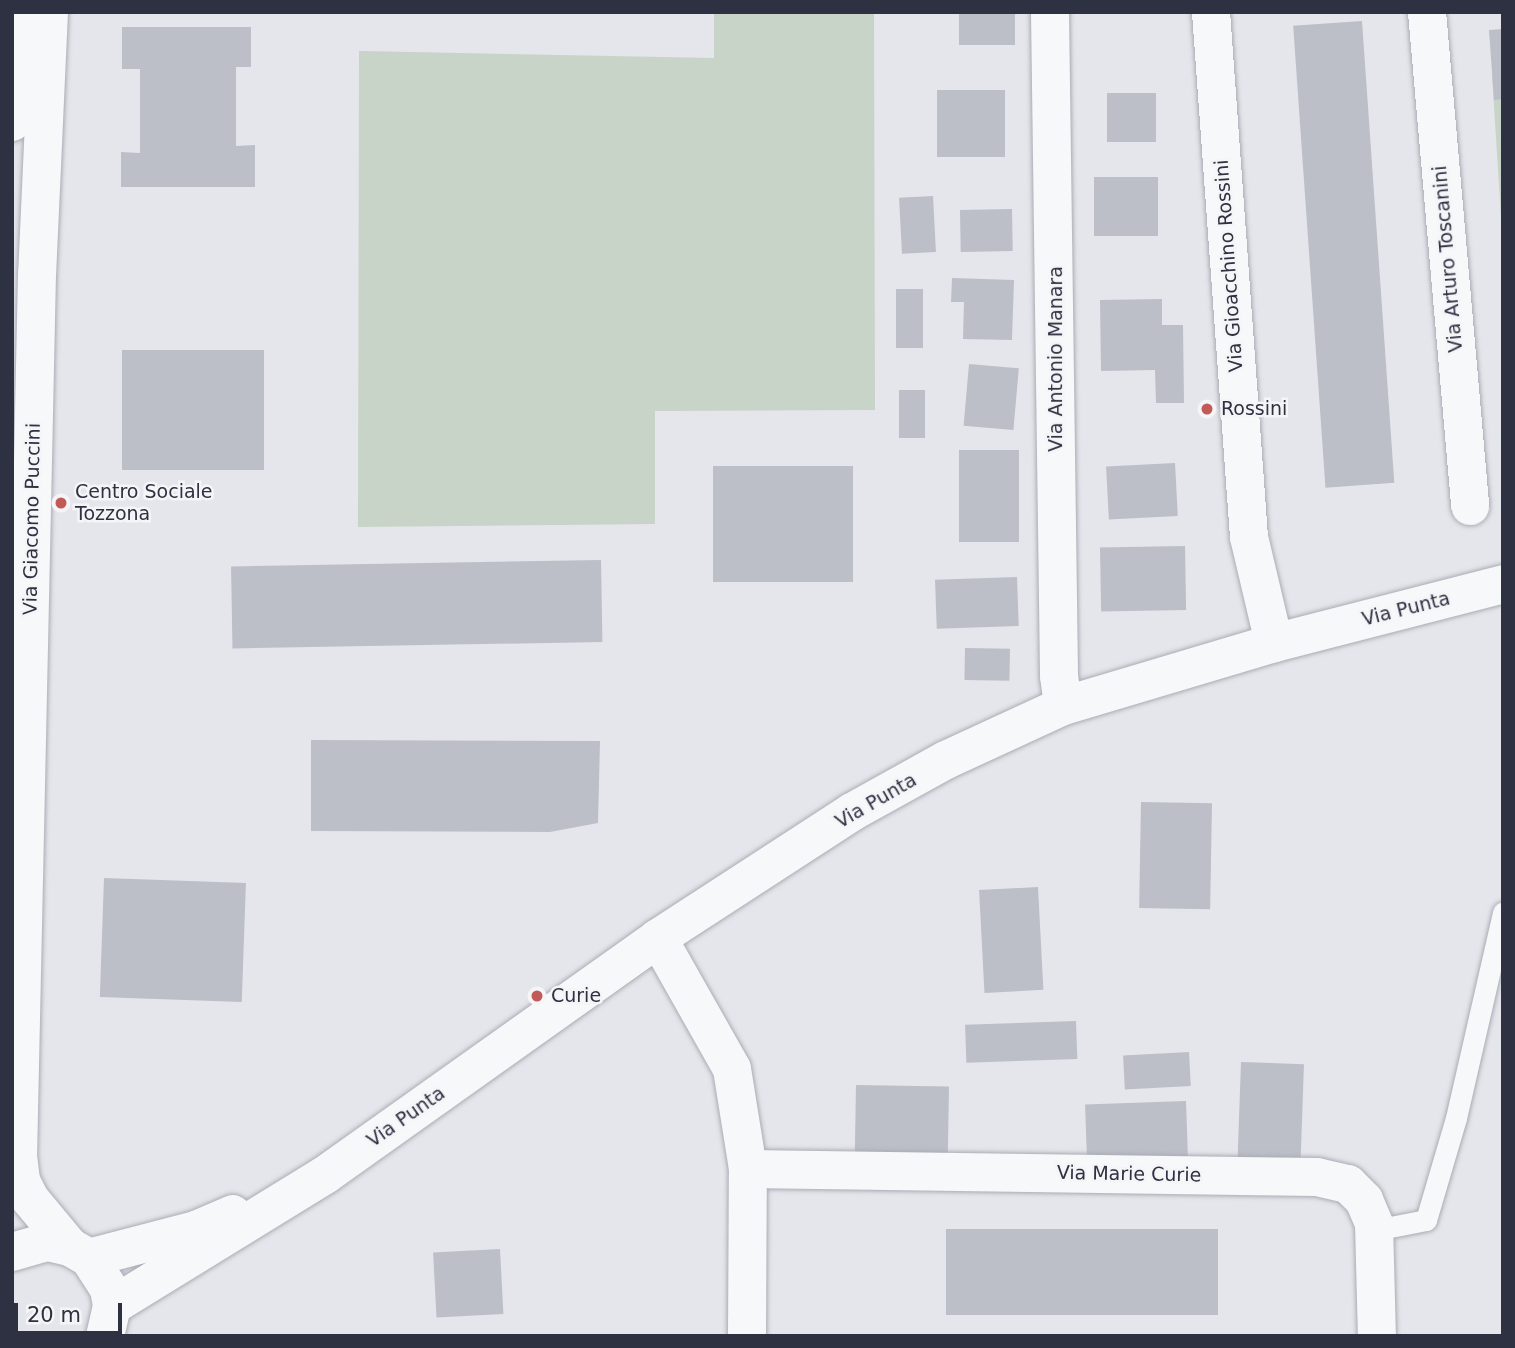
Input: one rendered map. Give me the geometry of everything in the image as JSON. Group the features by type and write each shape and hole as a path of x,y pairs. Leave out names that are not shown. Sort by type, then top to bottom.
{"street":[{"path":"12,122 16,12"},
{"name":"Via Giacomo Puccini","path":"49,12 25,273 16,1043 21,1181 80,1253 102,1272 108,1321"},
{"name":"Via Antonio Manara","path":"1050,12 1059,676 1063,706"},
{"name":"Via Gioacchino Rossini","path":"1211,12 1249,537 1275,643"},
{"name":"Via Arturo Toscanini","path":"1427,12 1470,506"},
{"name":"Via Punta","path":"108,1321 325,1175 658,938 852,812 946,761 1063,706 1275,643 1503,584"},
{"path":"658,938 732,1069 748,1169 747,1336"},
{"name":"Via Marie Curie","path":"748,1169 1318,1177 1348,1184 1364,1200 1375,1230 1377,1336"},
{"name":"Via Punta","path":"80,1253 196,1230 325,1175"},
{"path":"12,1252 48,1242 80,1253"}],"lane":[{"path":"1375,1230 1426,1220 1457,1118 1503,912"}],"green space":[{"path":"714,12 874,12 875,410 655,411 655,524 358,527 359,51 714,58"},
{"path":"1503,74 1503,248 1492,75"}],"building":[{"path":"959,12 1015,12 1015,45 959,45"},
{"path":"1362,21 1394,483 1325,488 1293,26"},
{"path":"122,27 251,27 251,67 236,67 236,146 255,145 255,187 121,187 121,152 140,153 140,69 122,69"},
{"path":"1503,29 1503,99 1494,100 1489,30"},
{"path":"937,90 1005,90 1005,157 937,157"},
{"path":"1107,93 1156,93 1156,142 1107,142"},
{"path":"1094,177 1158,177 1158,236 1094,236"},
{"path":"933,196 936,252 902,254 899,198"},
{"path":"1012,209 1013,251 961,252 960,210"},
{"path":"952,278 1014,280 1012,340 963,339 964,302 951,302"},
{"path":"896,289 923,289 923,348 896,348"},
{"path":"1162,299 1162,325 1183,325 1184,403 1156,403 1155,370 1101,371 1100,300"},
{"path":"122,350 264,350 264,470 122,470"},
{"path":"969,364 1019,368 1013,430 964,426"},
{"path":"899,390 925,390 925,438 899,438"},
{"path":"959,450 1019,450 1019,542 959,542"},
{"path":"1175,463 1178,516 1109,520 1106,467"},
{"path":"713,466 853,466 853,582 713,582"},
{"path":"1185,546 1186,610 1101,611 1100,547"},
{"path":"601,560 602,642 232,648 231,566"},
{"path":"1017,577 1019,626 937,629 935,580"},
{"path":"965,648 1010,649 1009,681 964,680"},
{"path":"311,740 600,741 598,823 550,832 311,831"},
{"path":"1141,802 1212,803 1210,909 1139,908"},
{"path":"104,878 246,883 242,1002 100,997"},
{"path":"1038,887 1043,990 984,993 979,890"},
{"path":"1076,1021 1077,1059 966,1063 965,1025"},
{"path":"1189,1052 1191,1086 1125,1089 1123,1055"},
{"path":"1241,1062 1304,1064 1300,1165 1237,1163"},
{"path":"856,1085 949,1087 948,1160 855,1158"},
{"path":"1186,1101 1188,1162 1087,1165 1085,1105"},
{"path":"946,1229 1218,1229 1218,1315 946,1315"},
{"path":"500,1249 503,1314 436,1317 433,1253"}],"place":[{"name":"Rossini","path":"1207,409"},
{"name":"Centro Sociale Tozzona","path":"61,503"},
{"name":"Curie","path":"537,996"}]}
